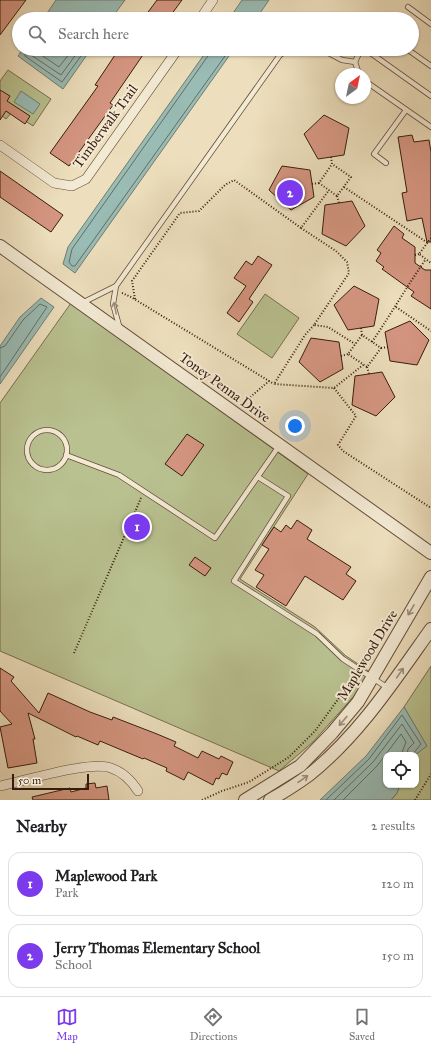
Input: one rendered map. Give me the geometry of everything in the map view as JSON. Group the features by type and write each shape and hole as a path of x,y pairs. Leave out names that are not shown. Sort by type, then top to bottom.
{"street":[{"path":"205,12 213,0"},
{"name":"Timberwalk Trail","path":"0,146 54,183 72,186 86,179 173,56"},
{"name":"Toney Penna Drive","path":"0,246 431,553"},
{"name":"Maplewood Drive","path":"245,800 300,766 332,733 358,702 431,577"},
{"path":"270,800 309,775 353,734 389,688 431,629"},
{"path":"0,786 87,767 102,766 110,767 124,774 138,791"}],"lane":[{"path":"408,7 415,12"},
{"path":"419,15 431,24"},
{"path":"120,331 113,304 116,286 279,56"},
{"path":"334,56 342,60 354,62"},
{"path":"354,62 357,56"},
{"path":"375,56 431,96"},
{"path":"417,56 431,66"},
{"path":"354,62 357,68"},
{"path":"371,85 431,127"},
{"path":"386,163 374,154 406,110"},
{"path":"82,303 116,286"},
{"path":"49,431 56,433 64,441 66,455 65,459 57,467 44,470 31,462 28,449 30,441 38,432 49,431"},
{"path":"66,455 119,475 215,538 280,445"},
{"path":"258,477 288,496 234,581 317,634 343,659 389,688"}],"path":[{"path":"319,183 332,164 331,157"},
{"path":"332,164 351,177 337,196"},
{"path":"135,300 132,281 180,213 199,212 225,185 234,180 336,251 347,262 349,273 314,325 305,335 274,384"},
{"path":"312,184 319,183 329,190 337,196 339,203"},
{"path":"344,186 428,243"},
{"path":"301,228 329,190"},
{"path":"415,255 419,254 431,238"},
{"path":"419,254 431,263"},
{"path":"372,342 396,307 401,295 426,260"},
{"path":"120,297 122,292 274,384 334,388 363,364"},
{"path":"396,307 431,332"},
{"path":"314,325 328,327 356,344"},
{"path":"360,328 362,335 372,342 381,348 388,347"},
{"path":"341,356 348,354 362,335"},
{"path":"367,367 381,348"},
{"path":"348,354 367,367 369,374"},
{"path":"248,399 269,381"},
{"path":"334,388 356,416 338,445 343,451 431,508"},
{"path":"74,653 144,491"},
{"path":"202,800 222,791 249,782 289,757 316,731 355,676"},
{"path":"415,800 431,774"}],"green space":[{"path":"8,70 51,99 33,126 12,112 6,119 0,114 0,81"},
{"path":"265,294 299,318 272,358 237,334"},
{"path":"71,303 308,474 240,579 315,627 346,656 370,672 354,696 313,742 279,771 0,651 0,403"},
{"path":"431,666 431,800 391,800 399,788 419,788 418,752 426,745 404,707"}],"water":[{"path":"56,0 125,0 116,12 48,12"},
{"path":"242,0 269,0 261,12 234,12"},
{"path":"18,56 86,56 63,89"},
{"path":"203,56 229,56 75,273 63,264 68,247"},
{"path":"21,91 40,104 33,114 14,102"},
{"path":"41,298 54,307 0,384 0,346 20,317"},
{"path":"404,707 427,746 419,752 383,752 383,788 399,788 391,800 320,800 366,756"}],"building":[{"path":"0,0 26,0 17,12 12,12 12,19 0,35"},
{"path":"157,0 182,0 173,12 148,12"},
{"path":"114,56 142,56 110,103 113,105 69,166 50,153 98,86 95,85"},
{"path":"0,90 10,96 7,101 30,116 25,124 6,111 0,120"},
{"path":"324,115 349,128 344,155 318,159 304,134"},
{"path":"412,135 414,142 429,140 431,152 431,242 427,242 422,218 407,221 402,193 407,192 398,137"},
{"path":"282,166 310,170 314,197 291,210 269,190"},
{"path":"0,171 63,215 51,232 0,197"},
{"path":"352,201 365,226 346,246 322,234 325,205"},
{"path":"394,226 404,234 402,238 415,247 415,263 425,270 431,270 431,309 411,296 414,292 382,269 384,267 376,261 381,253 377,250"},
{"path":"258,256 272,265 249,299 253,302 239,322 227,313 246,286 234,278 246,261 252,265"},
{"path":"354,286 379,299 374,326 348,330 334,305"},
{"path":"410,321 429,340 417,365 390,361 385,332"},
{"path":"311,338 339,342 343,369 320,382 299,362"},
{"path":"382,372 395,397 376,416 352,405 355,376"},
{"path":"187,434 204,445 182,476 165,464"},
{"path":"297,520 312,530 307,539 351,567 346,574 356,581 343,600 305,576 286,606 256,587 264,575 255,570 269,549 262,545 274,527 281,532 286,525 291,529"},
{"path":"195,557 211,568 205,576 189,565"},
{"path":"0,668 14,677 11,681 39,713 48,693 90,712 112,720 113,717 176,742 174,746 198,758 202,751 219,759 221,756 233,762 227,775 222,773 219,779 216,778 213,785 188,772 184,780 166,771 167,768 144,758 143,759 100,741 98,745 77,736 76,737 28,713 35,739 33,739 37,763 8,768 0,727 12,724 0,711"},
{"path":"95,783 96,788 107,786 109,800 33,800 32,797 70,788 71,792 86,788 86,784"}],"place":[{"name":"Jerry Thomas Elementary School","path":"290,193"},
{"name":"Maplewood Park","path":"137,527"}]}
